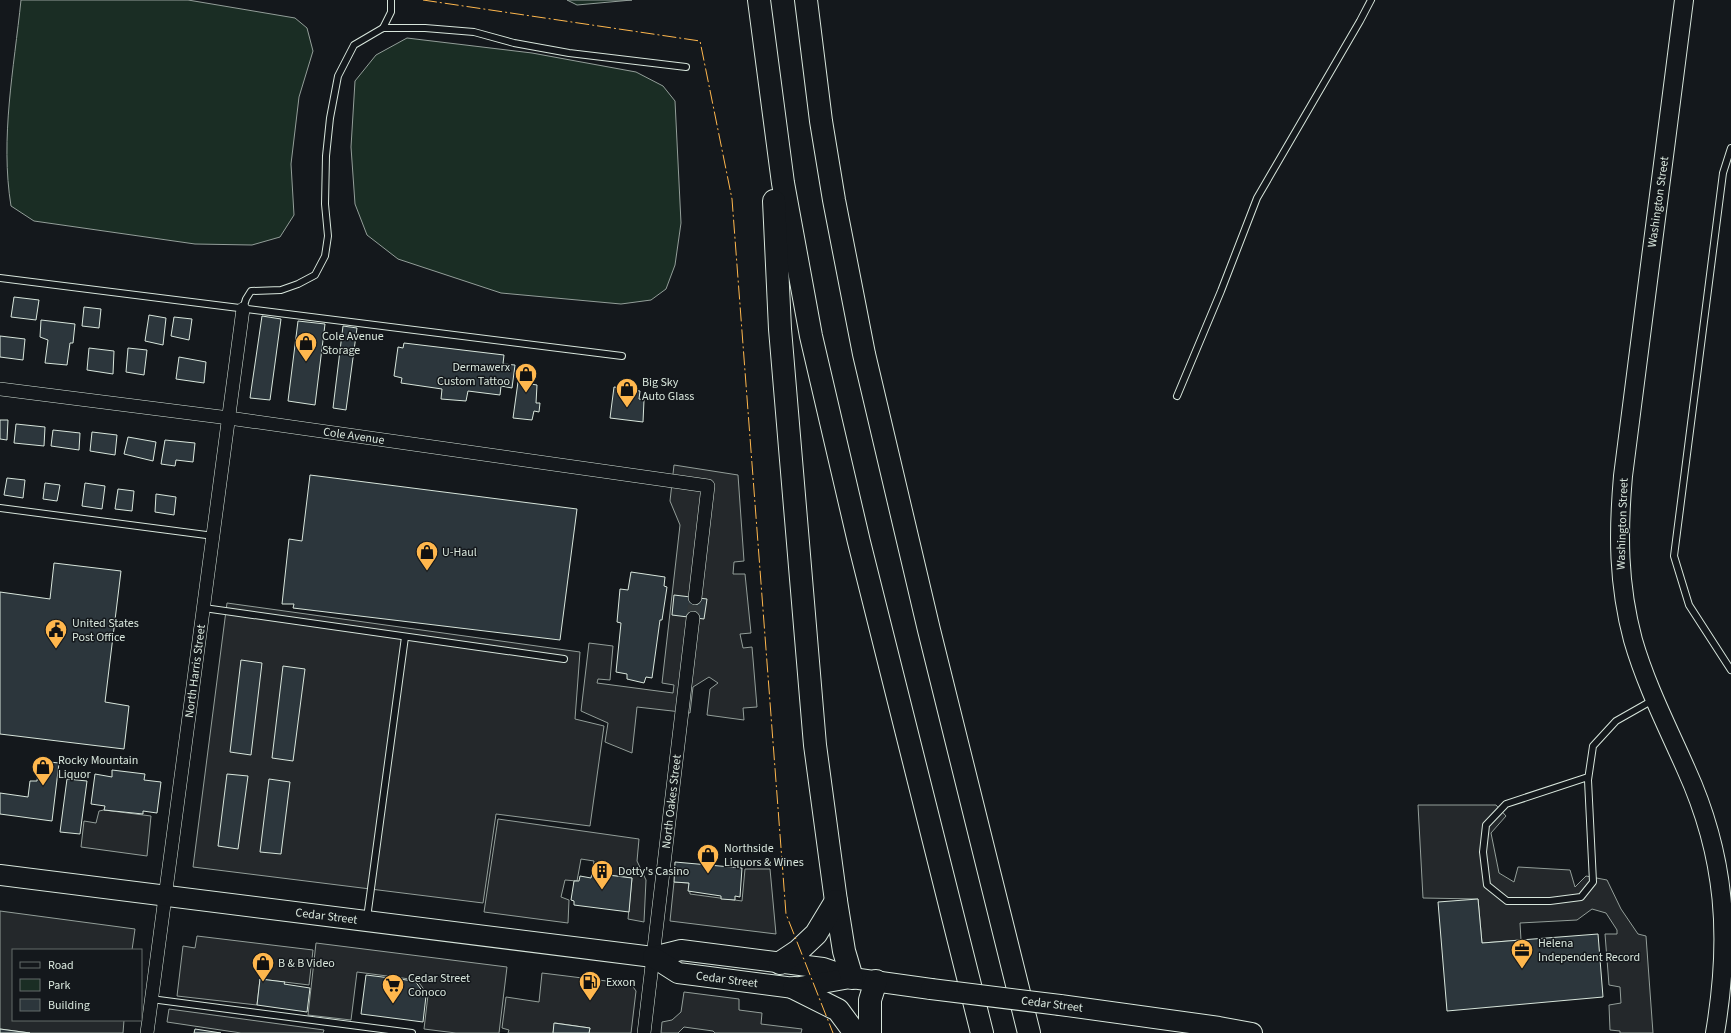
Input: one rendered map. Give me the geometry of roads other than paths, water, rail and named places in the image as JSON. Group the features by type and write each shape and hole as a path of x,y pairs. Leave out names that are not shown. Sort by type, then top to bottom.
{"highway":[{"path":"759,0 768,78 792,234 823,388 859,542 982,1033"},
{"path":"806,0 832,192 864,354 931,638 1029,1033"},
{"path":"768,78 780,329 815,745 836,901 844,951 852,978"},
{"path":"780,963 798,951 816,934 836,901"},
{"path":"870,1033 870,1000 876,981"},
{"path":"794,988 838,1010 855,1033"}],"main road":[{"name":"Washington Street","path":"1684,0 1635,375 1620,508 1620,574 1625,608 1634,642 1655,699 1687,770 1708,824 1724,893 1726,955 1724,984 1715,1033"},
{"name":"Cedar Street","path":"0,875 653,957 681,950 823,968 852,978 1060,1005 1252,1033"},
{"name":"Cedar Street","path":"653,957 678,974 794,988 852,978"}],"street":[{"name":"North Harris Street","path":"147,1033 243,309"},
{"name":"Cole Avenue","path":"0,389 229,418 708,486 695,598"},
{"name":"North Oakes Street","path":"644,1033 693,618"}],"lane":[{"path":"383,28 391,12 391,0"},
{"path":"1177,396 1222,291 1258,198 1371,0"},
{"path":"243,309 246,299 251,291 281,290 315,276 325,256 328,236 325,204 326,156 330,118 338,76 354,45 383,28 425,28 474,32 514,43 569,53 686,67"},
{"path":"1731,148 1723,174 1674,556 1689,606 1731,670"},
{"path":"0,278 622,356"},
{"path":"0,508 214,536"},
{"path":"204,608 564,659"},
{"path":"366,921 405,637"},
{"path":"1588,777 1506,804 1486,824 1483,852 1487,885 1507,900 1550,901 1581,897 1593,882 1588,777 1593,746 1616,721 1655,699"},
{"path":"151,998 412,1033"}],"tunnel":[{"path":"693,618 695,598"}],"place":[{"name":"Cole Avenue Storage","path":"306,362"},
{"name":"Dermawerx Custom Tattoo","path":"526,394"},
{"name":"Big Sky Auto Glass","path":"627,408"},
{"name":"U-Haul","path":"427,572"},
{"name":"United States Post Office","path":"56,650"},
{"name":"Rocky Mountain Liquor","path":"43,786"},
{"name":"Northside Liquors & Wines","path":"708,874"},
{"name":"Dotty's Casino","path":"602,890"},
{"name":"Helena Independent Record","path":"1522,970"},
{"name":"B & B Video","path":"263,982"},
{"name":"Exxon","path":"590,1002"},
{"name":"Cedar Street Conoco","path":"393,1004"}]}
